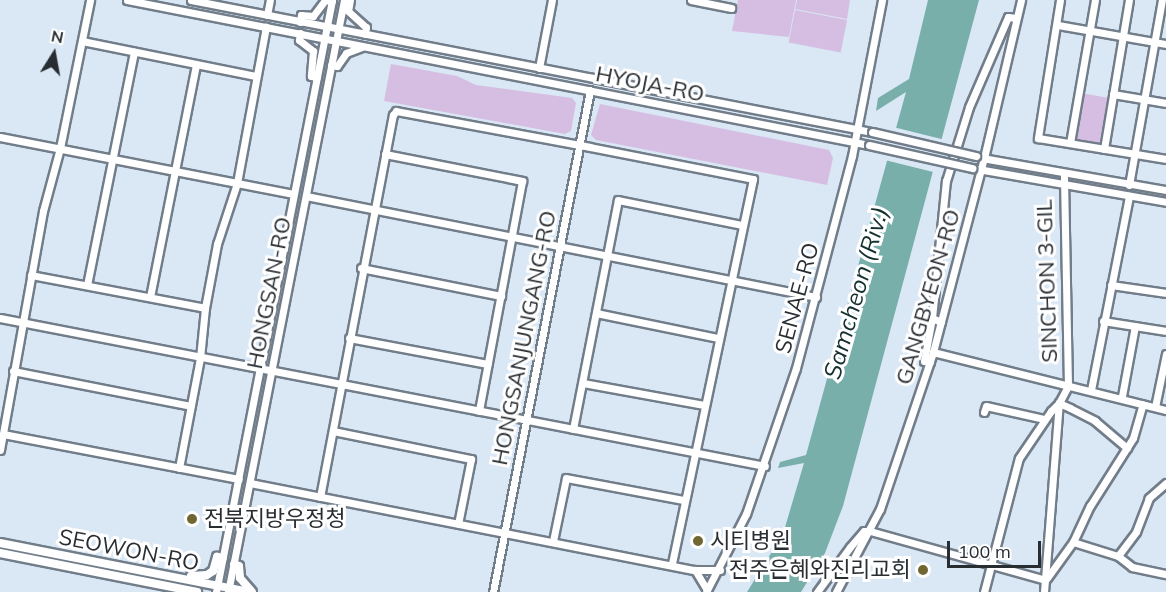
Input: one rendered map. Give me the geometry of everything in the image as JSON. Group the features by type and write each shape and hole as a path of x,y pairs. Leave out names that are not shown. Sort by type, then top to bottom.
{"main road":[{"name":"SEOWON-RO","path":"0,543 184,579 217,589 251,592"},
{"name":"SEOWON-RO","path":"0,553 193,592"},
{"path":"184,579 185,575 207,575 213,571 217,557 223,558"},
{"path":"234,564 239,566 240,578 251,592"}],"street":[{"path":"0,450 43,212 60,148 90,0"},
{"name":"HYOJA-RO","path":"127,0 869,145 1062,186 1166,202"},
{"name":"HYOJA-RO","path":"191,0 872,132 1064,174 1166,190"},
{"path":"267,15 270,0"},
{"path":"300,22 301,15 313,16 325,0 332,0"},
{"name":"HONGSAN-RO","path":"217,589 332,0"},
{"name":"HONGSAN-RO","path":"229,590 344,0"},
{"path":"350,0 348,11 366,27 364,34"},
{"path":"539,68 552,0"},
{"path":"692,0 730,8"},
{"name":"SENAE-RO","path":"707,591 720,570 765,466 816,297 856,129 882,0"},
{"name":"GANGBYEON-RO","path":"836,592 870,531 896,469 930,362 984,158 1020,0"},
{"path":"1060,0 1058,25 1038,138 1166,159"},
{"path":"1070,143 1095,0"},
{"path":"1104,149 1129,0"},
{"path":"1129,185 1162,1"},
{"path":"930,362 924,361 932,318 946,181 969,107 1008,17 1016,18"},
{"path":"1058,25 1166,44"},
{"path":"179,468 200,358 205,308 217,244 237,183 266,27"},
{"path":"300,33 299,40 313,51 310,76 317,77"},
{"path":"82,41 256,76"},
{"path":"331,65 338,66 346,53 365,45"},
{"path":"87,285 134,52"},
{"path":"150,297 196,64"},
{"name":"HONGSANJUNGANG-RO","path":"493,592 590,90"},
{"path":"1113,94 1166,104"},
{"path":"320,497 361,268 396,111 580,145 753,179 693,452 672,565"},
{"path":"0,137 294,194"},
{"path":"385,154 522,181 479,411"},
{"name":"SINCHON 3-GIL","path":"984,592 1018,458 1044,419 1059,403 1068,386 1068,273 1062,186 1064,174"},
{"path":"306,196 561,249 816,297"},
{"name":"SINCHON 3-GIL","path":"1091,390 1129,196"},
{"path":"573,429 618,200 742,225"},
{"path":"361,268 501,296"},
{"path":"31,274 205,308"},
{"path":"1111,285 1166,293"},
{"path":"596,313 718,338"},
{"path":"0,318 765,466"},
{"path":"932,318 941,322"},
{"path":"1103,321 1166,331"},
{"path":"1122,396 1135,326"},
{"path":"349,338 488,364"},
{"name":"SINCHON 3-GIL","path":"933,352 1068,386 1122,396 1166,410"},
{"path":"1155,407 1166,354"},
{"path":"13,371 191,405"},
{"path":"583,383 704,405"},
{"path":"1059,403 1095,421 1127,448"},
{"name":"SINCHON 3-GIL","path":"1044,592 1059,403"},
{"path":"817,592 864,531 1046,580 1073,542 1090,506 1127,448 1143,404"},
{"path":"984,411 987,406 1044,419"},
{"path":"333,431 471,459 458,524"},
{"path":"3,434 239,479"},
{"path":"553,541 566,478 684,500"},
{"path":"250,483 694,570 720,570"},
{"path":"1118,556 1136,532 1149,498 1166,483"},
{"path":"1073,542 1118,556 1132,567 1166,574"},
{"path":"694,570 707,591"}],"shaded area":[{"path":"738,0 796,0 789,37 732,31"},
{"path":"797,0 850,0 847,19 795,9"},
{"path":"795,10 847,20 841,53 789,42"},
{"path":"391,64 457,76 476,85 572,98 576,103 571,131 565,134 384,101"},
{"path":"1081,93 1108,98 1100,143 1073,138"},
{"path":"600,104 829,150 833,158 827,185 596,140 591,135"}],"water":[{"name":"Samcheon (Riv.)","path":"928,0 979,0 843,506 825,553 801,592 747,592 783,534 804,463 778,468 780,462 806,455 906,92 876,111 878,98 909,79"}],"pier":[{"path":"893,127 945,140 937,173 885,160"}],"place":[{"name":"전북지방우정청","path":"192,519"},
{"name":"시티병원","path":"698,541"},
{"name":"전주은혜와진리교회","path":"923,570"}]}
